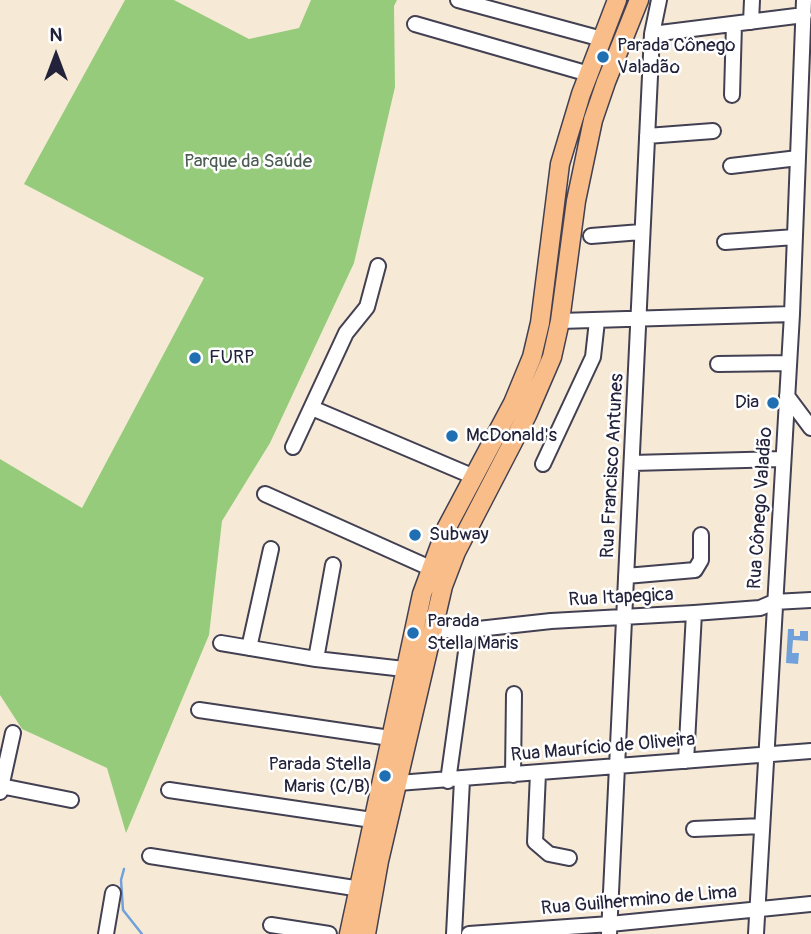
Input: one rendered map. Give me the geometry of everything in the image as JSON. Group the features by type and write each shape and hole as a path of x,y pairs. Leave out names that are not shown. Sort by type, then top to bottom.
{"main road":[{"path":"366,934 366,890 372,820 404,669 430,568 472,476 513,403 532,357 540,323 560,164 572,121 617,0"},
{"path":"349,934 366,890 398,783 443,586 456,552 542,384 554,350 576,201 593,120 639,0"}],"street":[{"path":"458,0 602,39"},
{"name":"Rua Francisco Antunes","path":"610,929 641,232 652,34 659,0"},
{"path":"751,22 752,0"},
{"name":"Rua Cônego Valadão","path":"756,934 792,314 804,0"},
{"path":"652,34 804,15"},
{"path":"415,24 589,74"},
{"path":"732,95 734,24"},
{"path":"648,136 713,131"},
{"path":"731,166 798,158"},
{"path":"592,236 641,232"},
{"path":"725,242 795,237"},
{"path":"293,447 346,333 367,307 378,266"},
{"path":"560,321 792,314"},
{"path":"543,464 593,357 597,321"},
{"path":"718,364 789,363"},
{"path":"787,396 811,428"},
{"path":"312,408 472,476"},
{"path":"785,420 811,428"},
{"path":"632,463 783,459"},
{"path":"265,494 430,568"},
{"path":"626,576 695,570 701,560 701,535"},
{"path":"250,648 271,549"},
{"path":"316,659 333,565"},
{"name":"Rua Itapegica","path":"432,630 468,630 551,621 760,608 774,602 811,600"},
{"path":"687,761 694,613"},
{"path":"454,934 455,780 468,630"},
{"path":"221,643 316,659 404,669"},
{"path":"513,775 514,694"},
{"path":"200,710 390,738"},
{"path":"13,733 3,763 1,789 71,800"},
{"name":"Rua Maurício de Oliveira","path":"398,783 811,751"},
{"path":"538,773 535,842 549,854 569,858"},
{"path":"169,790 372,820"},
{"path":"694,829 762,826"},
{"path":"150,856 366,890"},
{"path":"106,934 113,893"},
{"name":"Rua Guilhermino de Lima","path":"470,934 610,929 811,904"},
{"path":"271,925 329,934"}],"green space":[{"name":"Parque da Saúde","path":"125,0 174,0 249,39 299,28 311,0 397,0 394,6 395,87 354,263 270,443 222,521 209,635 126,833 107,768 22,729 0,695 0,459 82,508 204,278 24,184"}],"water":[{"path":"788,629 794,629 794,636 800,636 800,631 808,631 808,641 793,640 792,653 799,653 798,664 786,663"}],"waterway":[{"path":"124,869 121,880 123,910 142,934"}],"place":[{"name":"Parada Cônego Valadão","path":"603,57"},
{"name":"FURP","path":"195,358"},
{"name":"Dia","path":"773,403"},
{"name":"McDonald's","path":"452,436"},
{"name":"Subway","path":"415,535"},
{"name":"Parada Stella Maris","path":"413,633"},
{"name":"Parada Stella Maris (C/B)","path":"385,776"}]}
